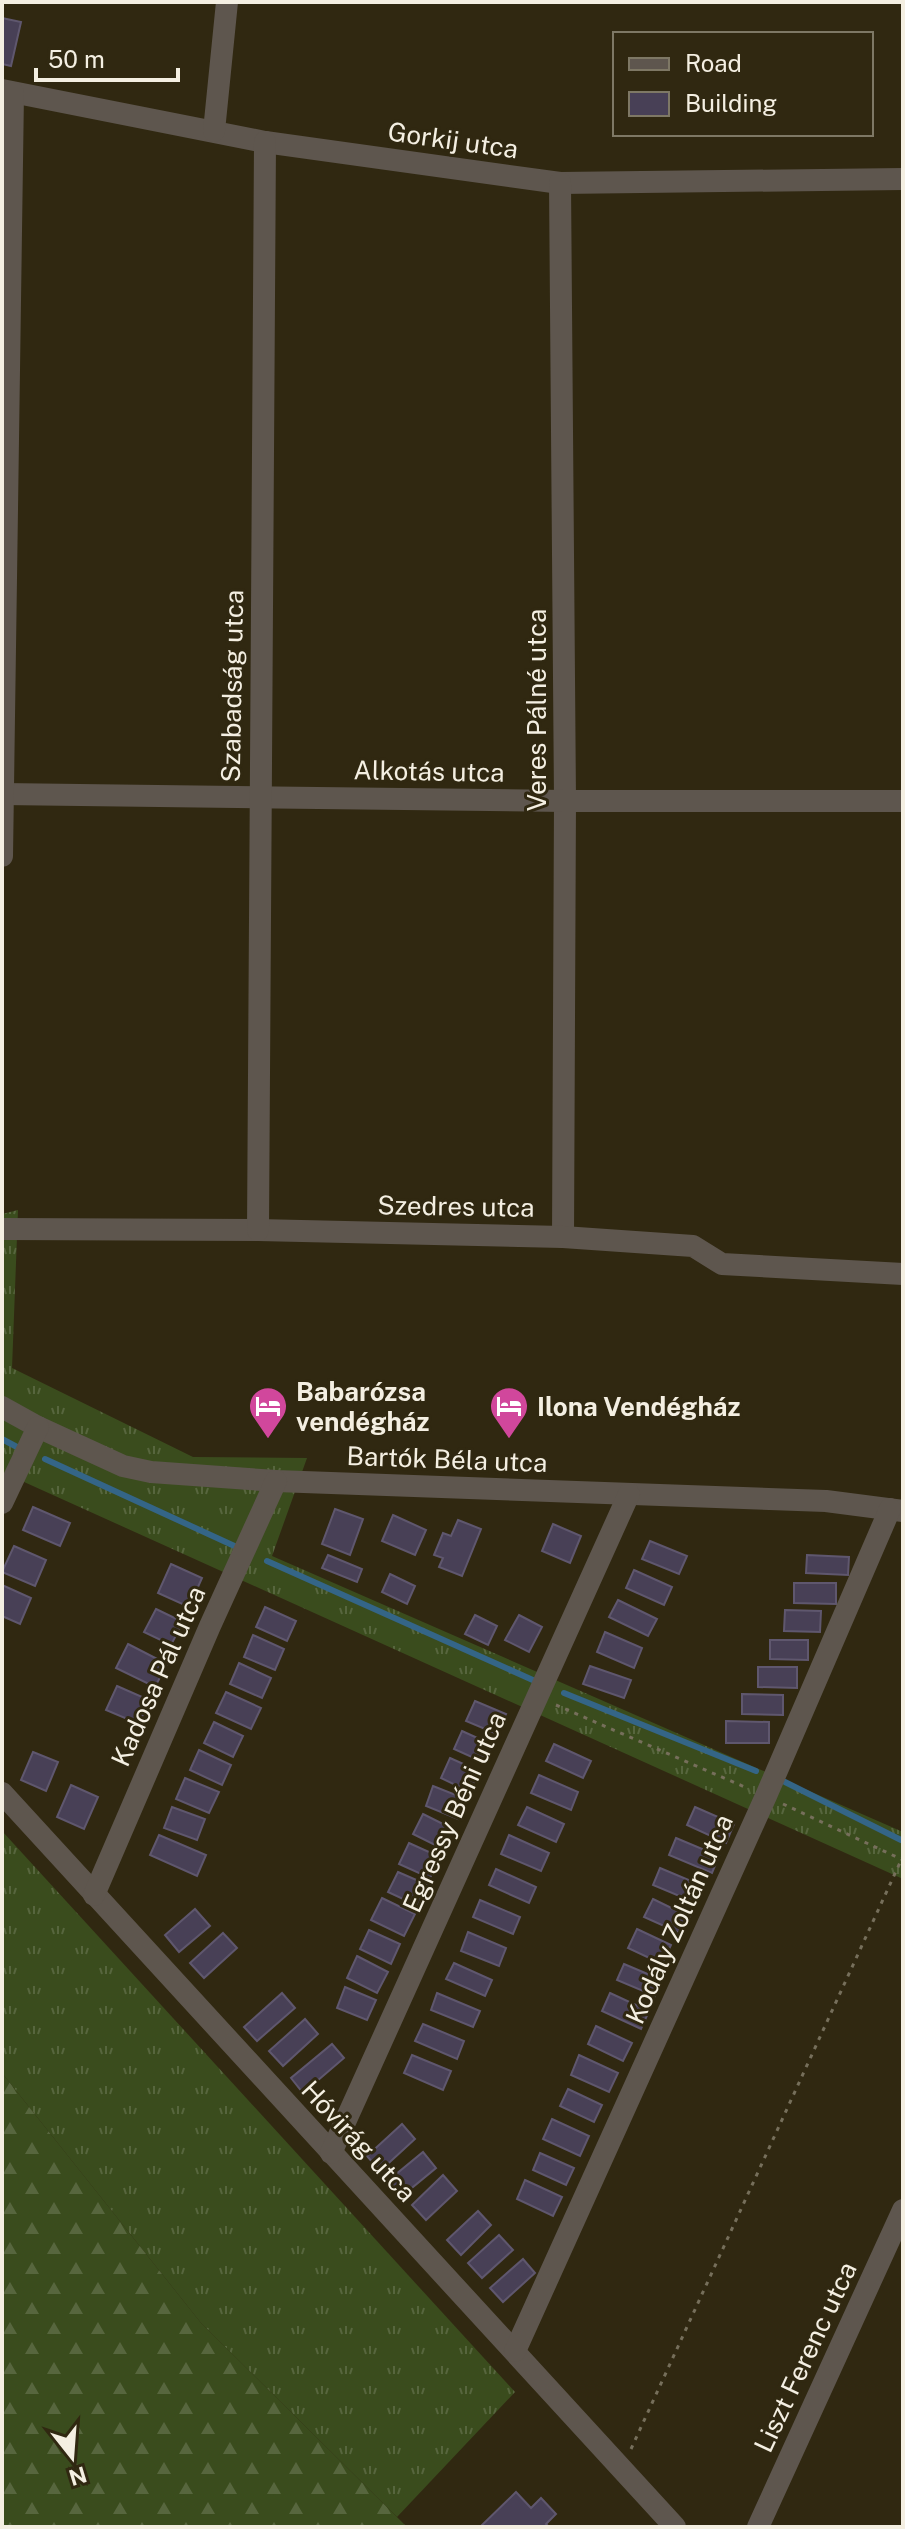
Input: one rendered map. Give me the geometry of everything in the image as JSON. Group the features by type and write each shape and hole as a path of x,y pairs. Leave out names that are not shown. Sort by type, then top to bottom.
{"street":[{"path":"214,131 227,2"},
{"path":"2,856 7,91"},
{"name":"Gorkij utca","path":"7,91 265,142 560,183 903,179"},
{"name":"Szabadság utca","path":"258,1230 265,142"},
{"name":"Veres Pálné utca","path":"560,183 565,801 563,1237"},
{"name":"Alkotás utca","path":"2,794 565,801 903,801"},
{"name":"Szedres utca","path":"2,1229 258,1230 563,1237 693,1246 722,1264 903,1274"},
{"name":"Bartók Béla utca","path":"4,1410 123,1466 136,1469 276,1481 826,1501 897,1510"},
{"path":"2,1503 38,1427"},
{"name":"Kadosa Pál utca","path":"94,1895 276,1481"},
{"name":"Egressy Béni utca","path":"331,2153 629,1494"},
{"name":"Kodály Zoltán utca","path":"515,2351 897,1510"},
{"name":"Hóvirág utca","path":"2,1793 675,2527"},
{"name":"Liszt Ferenc utca","path":"758,2527 903,2210"}],"path":[{"path":"536,1697 766,1796 902,1859 622,2469"}],"green space":[{"path":"18,1210 12,1368 193,1457 307,1458 272,1556 903,1832 903,1879 2,1472 2,1214"},
{"path":"2,1831 515,2392 397,2517 201,2323 2,2073"},
{"path":"2,2073 201,2323 407,2527 2,2527"}],"building":[{"path":"2,18 21,22 11,66 2,64"},
{"path":"33,1507 70,1523 60,1546 23,1530"},
{"path":"335,1509 363,1519 350,1555 322,1544"},
{"path":"393,1515 426,1530 415,1555 382,1541"},
{"path":"458,1520 481,1529 462,1576 439,1567 443,1558 434,1555 443,1533 451,1536"},
{"path":"553,1524 581,1536 570,1563 542,1551"},
{"path":"650,1541 687,1556 679,1574 642,1559"},
{"path":"14,1546 46,1560 35,1586 2,1572"},
{"path":"328,1555 362,1569 357,1582 322,1568"},
{"path":"807,1555 849,1557 848,1575 806,1573"},
{"path":"171,1564 202,1578 189,1607 158,1593"},
{"path":"634,1570 672,1587 664,1605 626,1588"},
{"path":"390,1574 415,1586 407,1604 382,1592"},
{"path":"794,1583 836,1583 836,1604 794,1603"},
{"path":"2,1585 31,1598 20,1624 2,1616"},
{"path":"618,1600 657,1619 648,1636 609,1617"},
{"path":"265,1607 296,1621 287,1641 256,1627"},
{"path":"156,1609 183,1622 171,1645 144,1632"},
{"path":"785,1610 821,1611 820,1632 784,1631"},
{"path":"475,1615 497,1626 488,1645 465,1634"},
{"path":"519,1615 542,1627 529,1652 505,1640"},
{"path":"605,1632 642,1648 634,1668 597,1652"},
{"path":"253,1635 284,1649 275,1670 244,1657"},
{"path":"770,1640 808,1640 808,1660 770,1659"},
{"path":"128,1644 167,1664 155,1687 116,1668"},
{"path":"239,1663 271,1678 262,1698 230,1684"},
{"path":"590,1666 631,1680 624,1698 583,1684"},
{"path":"758,1667 797,1667 797,1688 758,1687"},
{"path":"117,1686 149,1700 139,1724 106,1710"},
{"path":"226,1692 261,1708 251,1729 216,1713"},
{"path":"742,1694 783,1695 783,1715 742,1714"},
{"path":"475,1701 506,1714 497,1734 466,1721"},
{"path":"726,1721 769,1722 769,1743 726,1743"},
{"path":"214,1722 243,1736 233,1757 204,1743"},
{"path":"462,1731 493,1745 485,1763 454,1749"},
{"path":"554,1744 591,1761 583,1778 546,1761"},
{"path":"199,1750 231,1765 222,1785 190,1770"},
{"path":"33,1752 58,1762 46,1791 21,1780"},
{"path":"450,1758 479,1771 470,1792 441,1778"},
{"path":"539,1775 578,1792 571,1810 531,1793"},
{"path":"185,1778 219,1792 209,1813 176,1799"},
{"path":"71,1785 98,1797 84,1829 57,1817"},
{"path":"433,1786 466,1799 458,1819 426,1806"},
{"path":"172,1807 205,1819 197,1840 164,1828"},
{"path":"527,1807 564,1824 556,1842 518,1825"},
{"path":"695,1807 734,1824 726,1843 687,1825"},
{"path":"423,1814 453,1829 443,1849 413,1834"},
{"path":"159,1835 206,1855 197,1876 150,1855"},
{"path":"509,1835 549,1853 541,1871 501,1854"},
{"path":"676,1838 719,1856 712,1873 669,1855"},
{"path":"409,1843 440,1857 430,1878 399,1864"},
{"path":"660,1868 703,1886 696,1903 653,1885"},
{"path":"496,1869 536,1887 529,1903 489,1885"},
{"path":"398,1872 428,1885 418,1906 388,1892"},
{"path":"382,1898 415,1914 404,1936 371,1920"},
{"path":"653,1899 690,1917 682,1934 644,1917"},
{"path":"480,1900 520,1917 513,1934 473,1917"},
{"path":"195,1909 210,1926 179,1952 165,1935"},
{"path":"637,1929 671,1945 662,1964 628,1948"},
{"path":"369,1930 400,1944 391,1964 360,1949"},
{"path":"468,1932 506,1948 499,1966 461,1951"},
{"path":"223,1933 237,1948 204,1978 190,1963"},
{"path":"357,1956 388,1972 377,1993 347,1978"},
{"path":"454,1963 492,1980 485,1996 446,1979"},
{"path":"624,1964 662,1980 655,1996 617,1980"},
{"path":"345,1987 376,2000 367,2020 337,2008"},
{"path":"282,1993 295,2008 257,2041 244,2027"},
{"path":"437,1993 480,2011 473,2027 431,2010"},
{"path":"610,1993 649,2011 641,2029 602,2011"},
{"path":"305,2019 318,2034 283,2066 269,2051"},
{"path":"423,2024 464,2041 457,2059 415,2041"},
{"path":"596,2026 632,2043 623,2061 588,2044"},
{"path":"332,2044 344,2058 303,2093 291,2078"},
{"path":"412,2055 451,2071 443,2090 404,2073"},
{"path":"579,2055 618,2073 609,2092 571,2075"},
{"path":"568,2089 602,2105 594,2122 560,2106"},
{"path":"552,2119 589,2136 580,2156 543,2139"},
{"path":"402,2124 415,2139 380,2171 367,2156"},
{"path":"423,2152 436,2168 402,2196 389,2180"},
{"path":"540,2153 574,2168 566,2185 533,2170"},
{"path":"443,2175 457,2191 426,2220 412,2205"},
{"path":"525,2180 562,2197 553,2216 517,2199"},
{"path":"478,2211 491,2225 461,2255 447,2240"},
{"path":"499,2235 513,2250 482,2278 468,2263"},
{"path":"523,2259 535,2273 503,2302 490,2288"},
{"path":"516,2492 531,2508 541,2498 556,2514 546,2524 549,2527 480,2527"}],"waterway":[{"path":"2,1439 17,1447"},
{"path":"45,1459 241,1549"},
{"path":"267,1561 535,1681"},
{"path":"564,1693 756,1771"},
{"path":"785,1782 901,1840"}],"place":[{"name":"Babarózsa vendégház","path":"268,1440"},
{"name":"Ilona Vendégház","path":"509,1440"}]}
